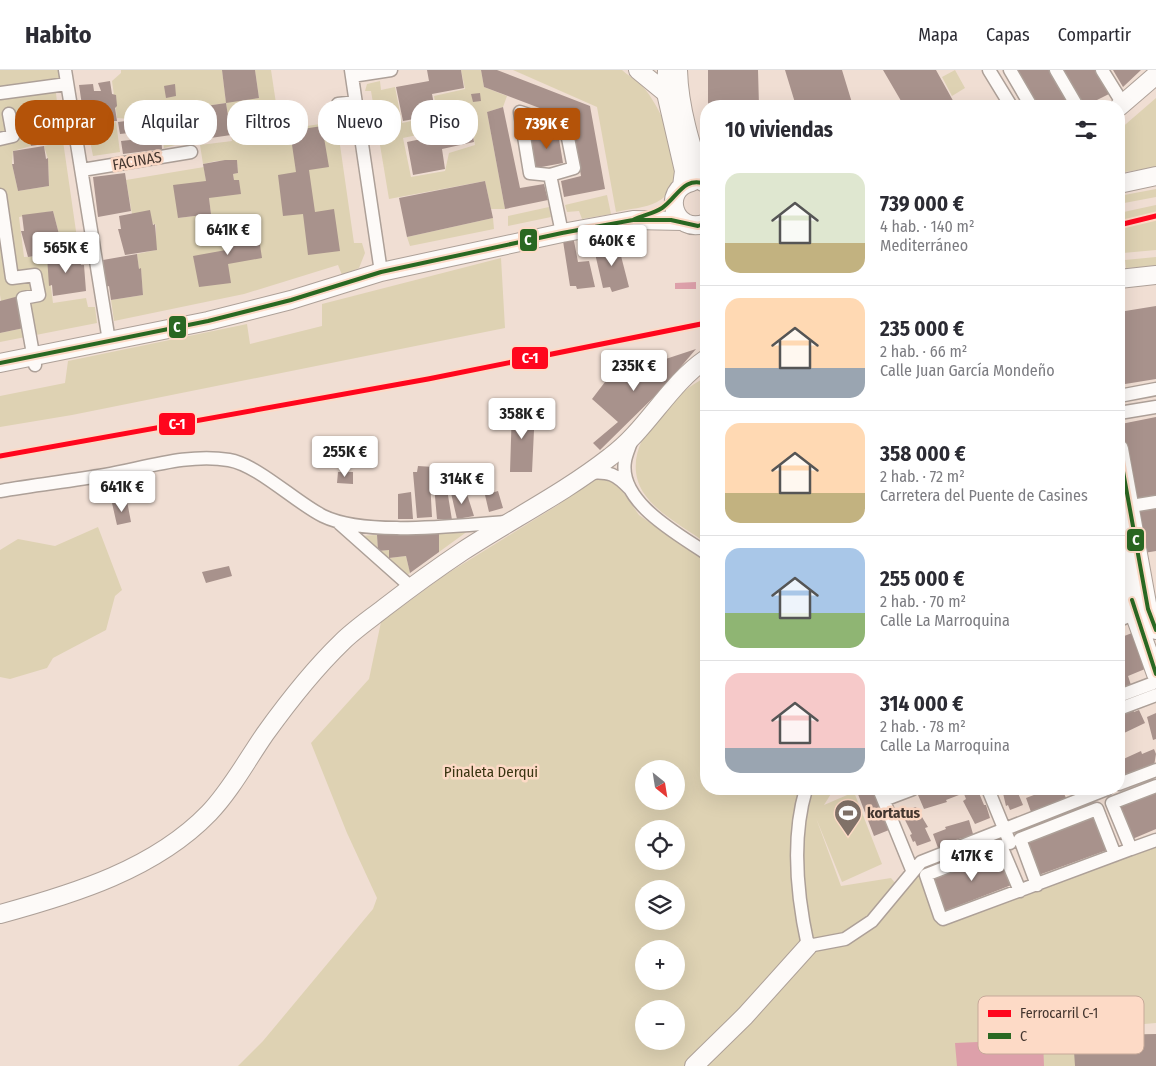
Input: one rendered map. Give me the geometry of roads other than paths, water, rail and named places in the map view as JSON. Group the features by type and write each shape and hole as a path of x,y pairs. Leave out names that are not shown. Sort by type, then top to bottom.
{"street":[{"path":"65,70 109,341"},
{"path":"356,100 352,73 391,70"},
{"path":"638,70 674,83"},
{"path":"667,70 674,83 684,113 691,145 700,171"},
{"path":"989,70 1007,100"},
{"path":"1010,70 1028,100"},
{"path":"1056,70 1074,100"},
{"path":"1102,70 1118,100"},
{"path":"1125,102 1156,75"},
{"path":"674,83 684,171 675,211 683,222"},
{"path":"0,93 67,84"},
{"path":"520,112 566,128 574,168 550,175 530,173 520,112"},
{"path":"0,139 13,136 9,114"},
{"path":"363,145 382,272"},
{"name":"FACINAS","path":"82,170 192,152"},
{"path":"550,175 562,233"},
{"path":"1125,183 1156,176"},
{"path":"0,363 34,361 109,341 247,312 382,272 562,233 633,220 662,208 688,182 700,183"},
{"path":"0,195 12,278 35,275 39,295 23,298 34,361"},
{"path":"633,220 683,222 691,225 700,224"},
{"path":"1125,278 1156,275"},
{"path":"614,476 617,460 632,438 660,404 700,363"},
{"path":"1125,395 1156,389"},
{"path":"1125,412 1156,407"},
{"path":"0,491 199,459 233,461 266,478 310,508 338,521 373,527 512,522"},
{"path":"0,914 88,887 132,867 186,834 211,811 266,733 314,672 343,641 411,587 463,551 568,487 586,473 617,460"},
{"path":"617,460 631,490 640,503 659,521 700,549"},
{"path":"586,473 607,472 631,490"},
{"path":"1125,507 1156,502"},
{"path":"1125,518 1134,614 1156,630"},
{"path":"338,521 411,587"},
{"path":"1125,577 1134,614 1156,674"},
{"path":"1125,694 1156,682"},
{"path":"1125,707 1156,695"},
{"path":"1125,782 1156,770"},
{"path":"1156,786 926,875 940,916 943,919 1156,840"},
{"path":"805,795 800,822 798,873 799,896 808,946"},
{"path":"882,795 912,870"},
{"path":"990,795 1010,843 1037,884"},
{"path":"694,1066 745,1016 808,946 845,939 872,921 912,870 921,862 1089,795"},
{"path":"1102,795 1115,855"},
{"path":"1104,806 1131,849"},
{"path":"1010,843 1020,891"}],"rail line":[{"name":"C-1","path":"1125,224 1156,216"},
{"name":"C-1","path":"0,456 428,379 700,324"}],"place":[{"name":"kortatus","path":"848,837"}],"park label":[{"name":"Pinaleta Derqui","path":"491,772"}]}
